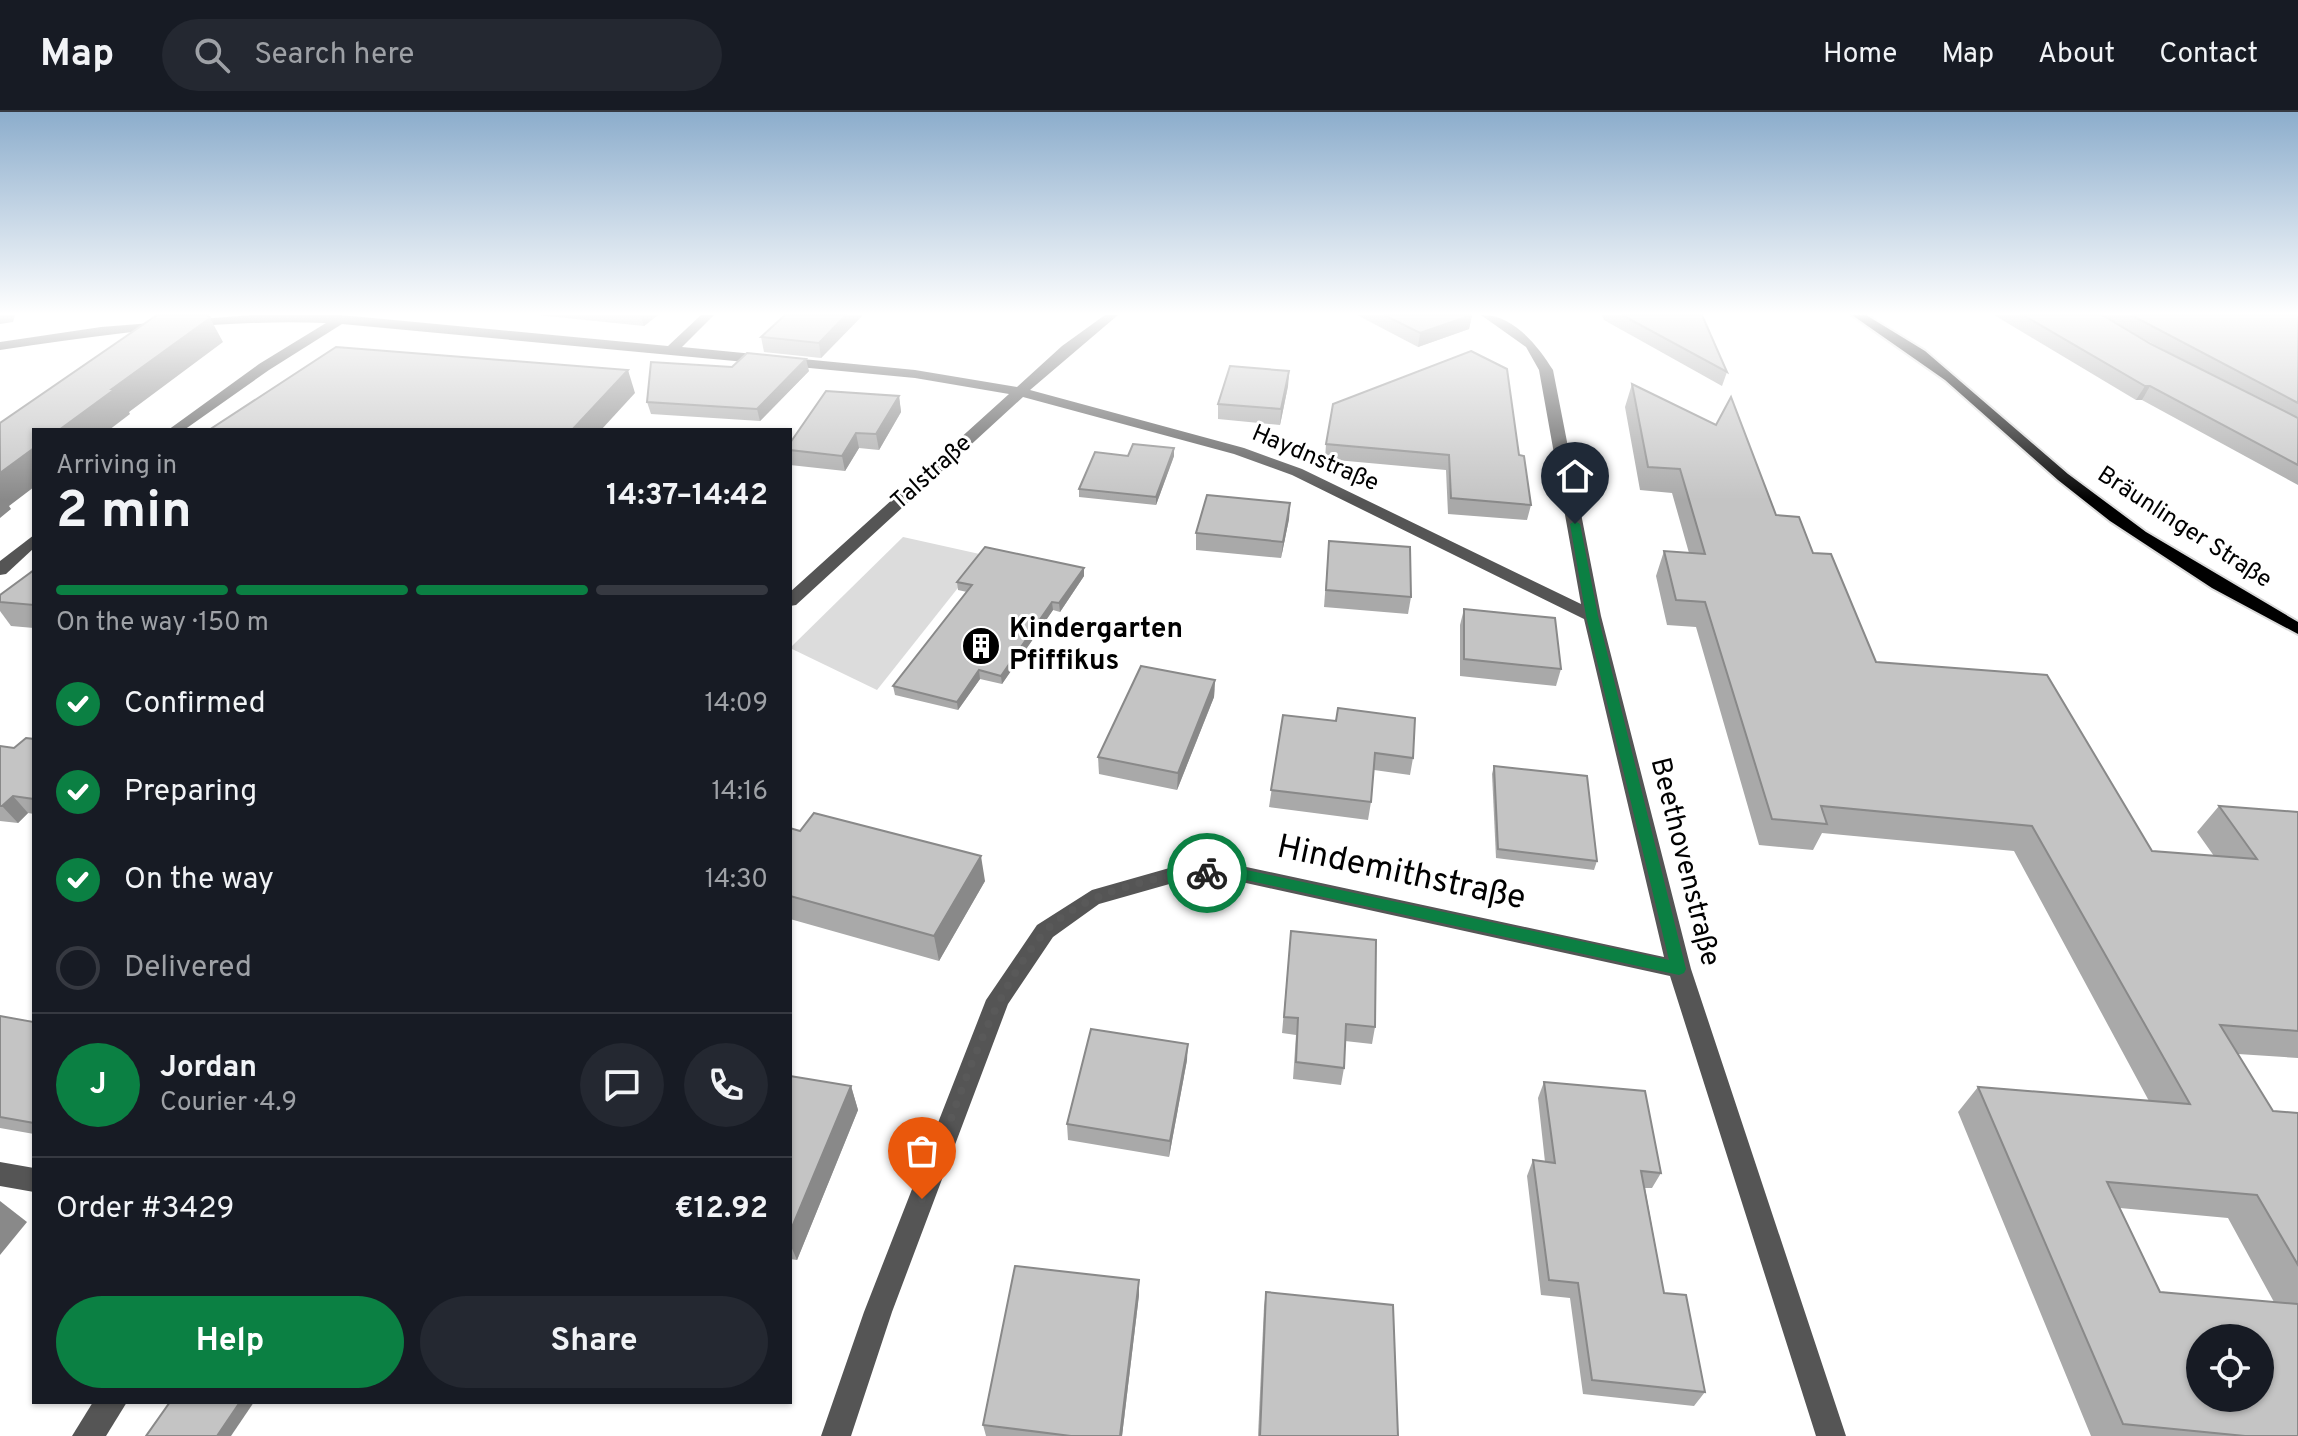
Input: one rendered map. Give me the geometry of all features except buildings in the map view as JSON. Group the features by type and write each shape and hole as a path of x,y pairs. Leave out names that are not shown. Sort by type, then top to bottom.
{"main road":[{"name":"Bräunlinger Straße","path":"1947,377 2091,500 2172,555 2298,629"}],"street":[{"path":"178,428 250,377"},
{"name":"Haydnstraße","path":"931,377 1021,392 1239,451 1297,472 1592,616"},
{"name":"Talstraße","path":"792,599 1037,377"},
{"name":"Beethovenstraße","path":"1547,377 1592,616 1679,969 1831,1436"},
{"path":"0,570 32,542"},
{"name":"Hindemithstraße","path":"836,1436 878,1312 998,1000 1045,931 1092,898 1180,873 1237,873 1679,969"},
{"path":"0,1174 32,1180"},
{"path":"87,1436 111,1404"}],"shaded area":[{"path":"903,537 984,555 877,690 792,649"}],"way so far":[{"path":"922,1199 998,1000 1045,931 1092,898 1180,873 1207,873"}],"place":[{"name":"Kindergarten Pfiffikus","path":"981,646"}],"route":[{"path":"1207,873 1237,873 1679,969 1592,616 1575,524"}]}
